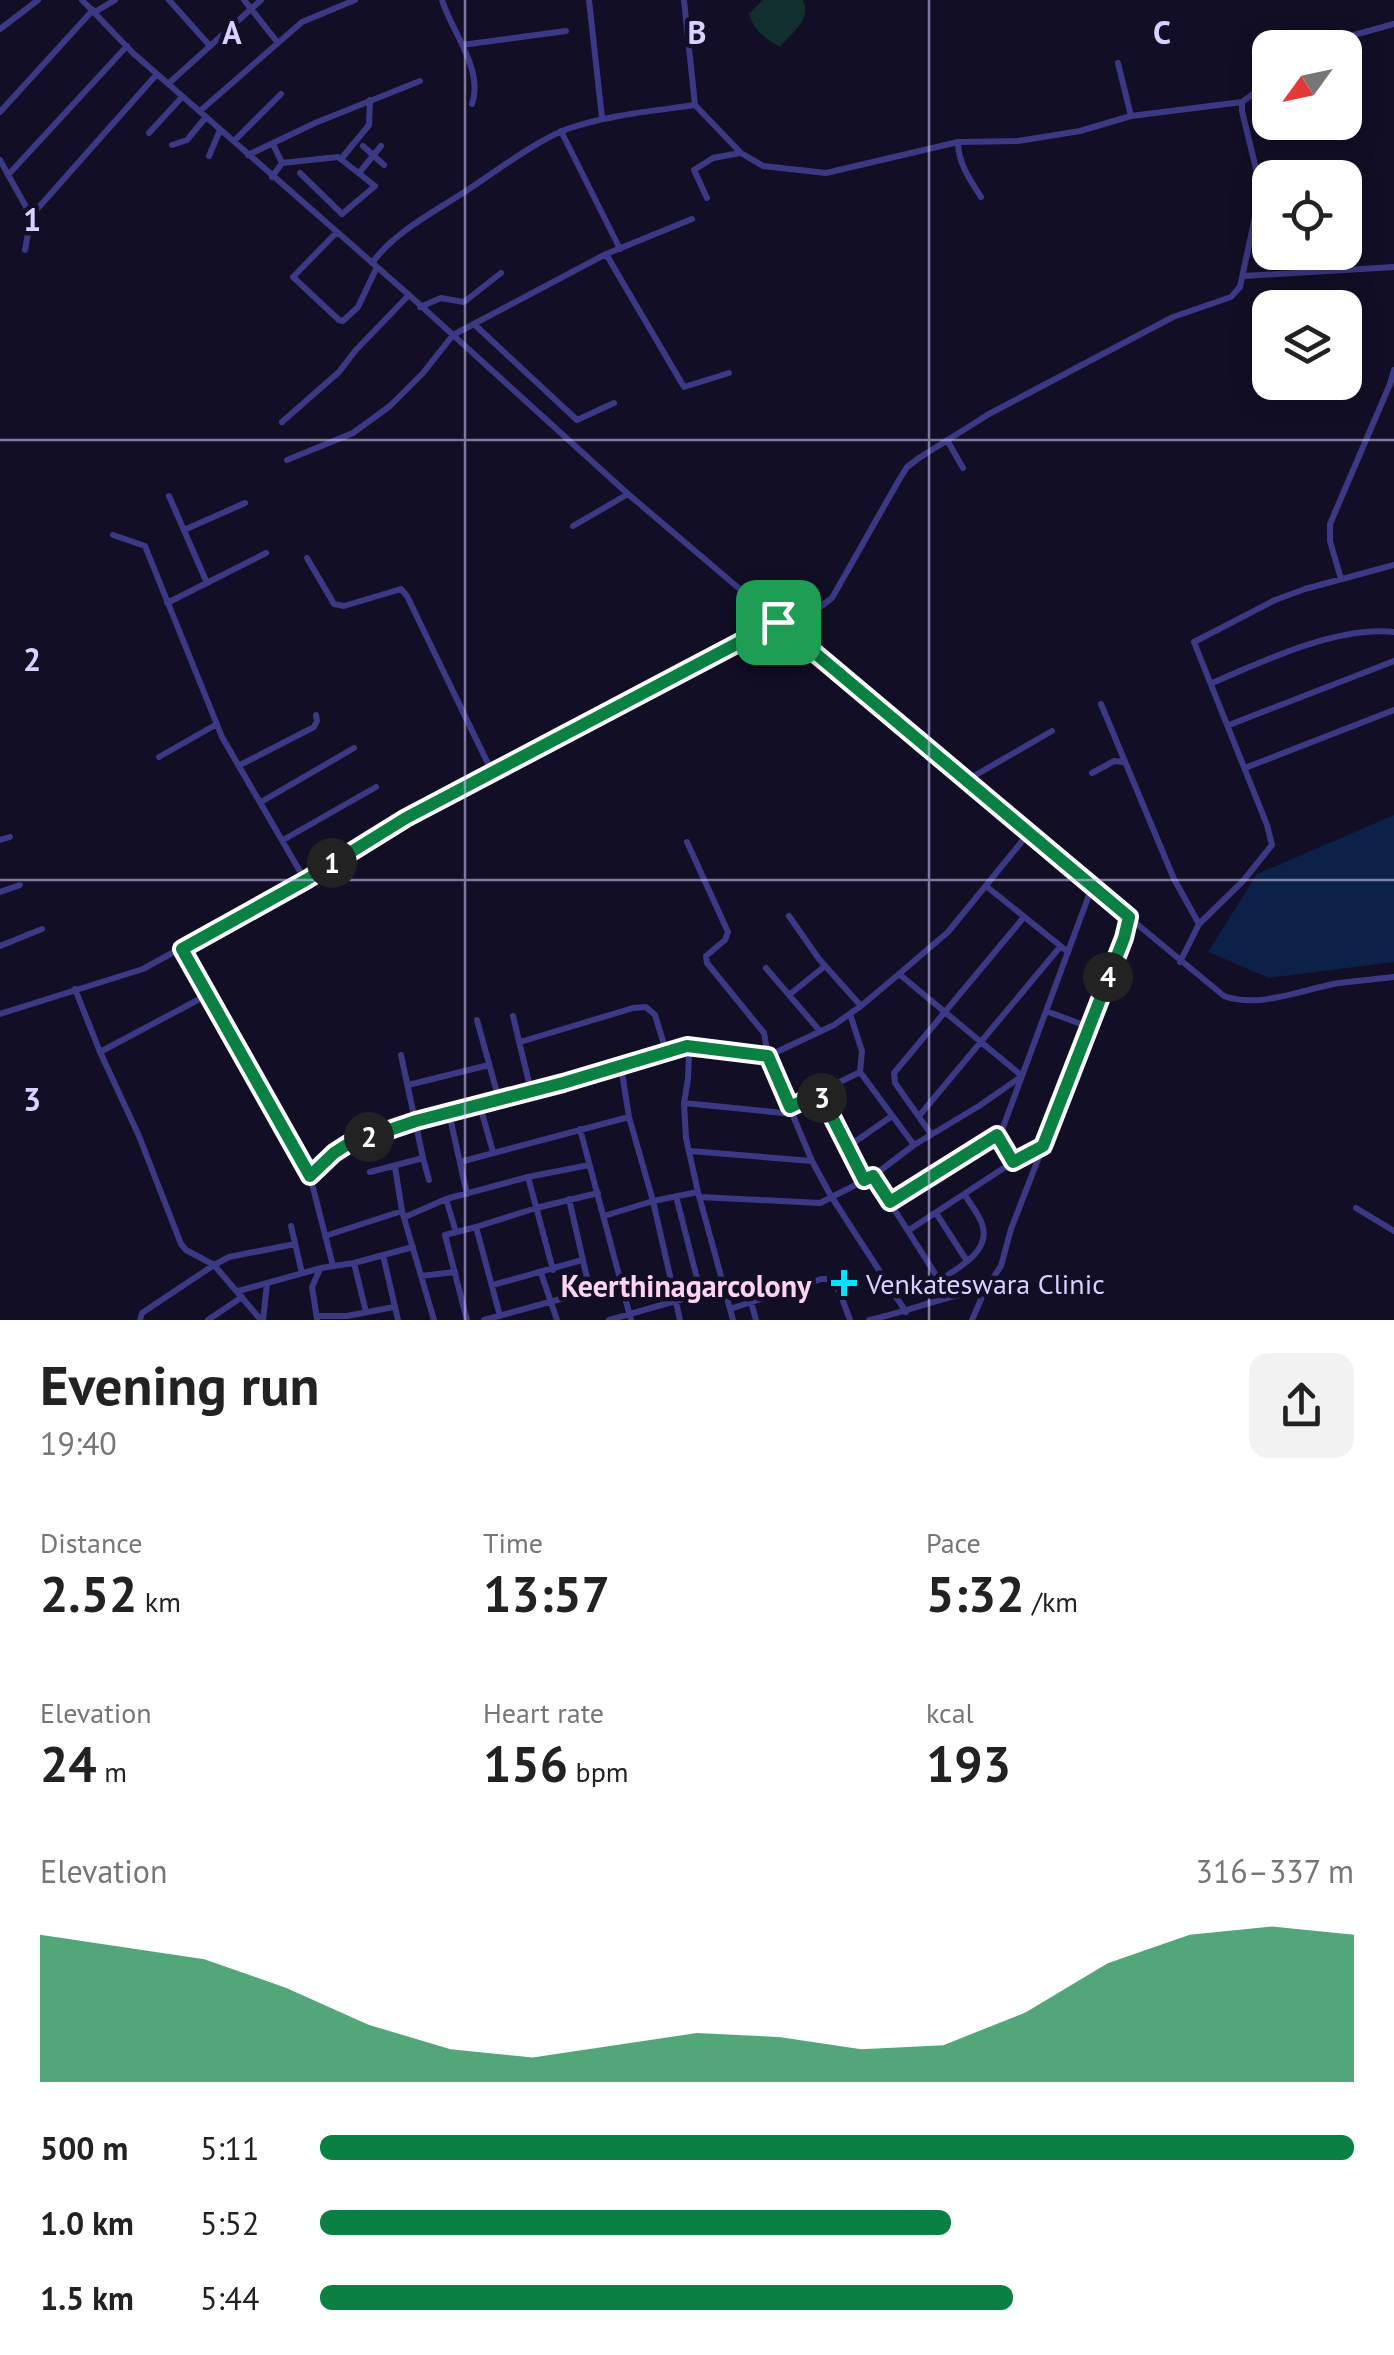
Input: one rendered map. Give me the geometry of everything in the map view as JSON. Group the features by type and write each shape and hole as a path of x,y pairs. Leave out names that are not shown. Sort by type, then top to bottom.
{"street":[{"path":"0,29 38,0"},
{"path":"82,0 182,98 409,295 628,494 1224,996 1236,1000 1282,996 1340,983 1394,977"},
{"path":"0,112 94,11 115,0"},
{"path":"169,0 210,46"},
{"path":"244,0 278,43"},
{"path":"168,84 261,0"},
{"path":"172,145 187,140 202,114 302,22 335,4 355,0"},
{"path":"442,0 468,57 477,92 472,104"},
{"path":"589,0 602,118"},
{"path":"684,0 695,105 741,153 763,166 826,173 958,142 1018,142 1080,132 1131,116 1242,102 1252,95"},
{"path":"1362,33 1394,24"},
{"path":"462,45 566,31"},
{"path":"8,175 127,46"},
{"path":"1118,62 1131,116"},
{"path":"25,250 31,216 157,74"},
{"path":"248,155 314,123 420,81"},
{"path":"234,142 281,94"},
{"path":"150,133 182,98"},
{"path":"340,159 369,125 370,100"},
{"path":"788,632 832,598 907,468 989,414 1165,321 1231,298 1243,276 1260,190 1242,102"},
{"path":"336,232 293,277 343,321 358,308 382,248 512,160 561,132 602,118 695,105"},
{"path":"209,156 220,130"},
{"path":"561,132 620,248"},
{"path":"958,142 958,153 981,197"},
{"path":"274,144 282,163"},
{"path":"362,146 384,165"},
{"path":"359,172 381,146"},
{"path":"707,198 694,170 713,158 741,153"},
{"path":"272,177 282,163 338,157 375,186 342,214 300,173"},
{"path":"0,160 31,216"},
{"path":"287,460 352,434 390,406 453,335 606,254 692,219"},
{"path":"606,254 684,387 729,372"},
{"path":"1243,276 1394,267"},
{"path":"420,307 441,298 464,302 502,273"},
{"path":"282,422 339,372 409,295"},
{"path":"475,325 577,420 614,403"},
{"path":"1341,579 1330,541 1330,524 1394,370"},
{"path":"947,440 963,468"},
{"path":"572,526 628,494"},
{"path":"168,496 207,583"},
{"path":"184,530 246,504"},
{"path":"113,535 144,546 217,724 306,880"},
{"path":"167,603 266,554"},
{"path":"307,558 334,604 344,606 401,589 492,772"},
{"path":"1180,962 1200,924 1272,845 1194,642 1275,600 1394,565"},
{"path":"0,1014 142,969 182,949 306,880 406,818 778,622"},
{"path":"1212,683 1268,659 1338,637 1378,630 1394,632"},
{"path":"1229,725 1394,660"},
{"path":"1101,704 1174,879 1200,924"},
{"path":"1245,768 1394,710"},
{"path":"240,765 314,727 316,715"},
{"path":"159,757 217,724"},
{"path":"967,780 1052,730"},
{"path":"261,802 354,748"},
{"path":"1092,772 1114,762 1126,762"},
{"path":"283,840 376,787"},
{"path":"310,1176 348,1144 666,1051 687,1046 768,1056 850,1014 899,974 948,932 1028,834"},
{"path":"0,840 10,836"},
{"path":"687,842 728,932 706,959 764,1033 768,1056 812,1161 906,1312"},
{"path":"0,892 20,885"},
{"path":"986,886 1064,949"},
{"path":"890,1202 997,1135 1006,1122 1064,949 1092,886"},
{"path":"790,916 861,1006"},
{"path":"931,1134 895,1083 894,1073 1024,917"},
{"path":"972,1320 1001,1266 1011,1229 1129,917"},
{"path":"0,946 42,930"},
{"path":"182,949 310,1176 333,1266"},
{"path":"919,1116 1064,949"},
{"path":"789,996 826,966"},
{"path":"766,968 820,1030"},
{"path":"899,974 1022,1076"},
{"path":"76,988 181,1244 214,1264 262,1320"},
{"path":"100,1052 208,994"},
{"path":"520,1042 646,1007 655,1015 666,1051"},
{"path":"1046,1010 1089,1027"},
{"path":"850,1014 862,1051 860,1072 914,1145"},
{"path":"513,1016 531,1091"},
{"path":"476,1020 499,1100"},
{"path":"687,1046 690,1054 684,1128 733,1320"},
{"path":"401,1055 429,1180"},
{"path":"408,1086 489,1066"},
{"path":"620,1066 680,1320"},
{"path":"684,1103 792,1110 860,1072"},
{"path":"604,1216 676,1196 814,1204 873,1176 1022,1076"},
{"path":"820,1093 864,1180"},
{"path":"480,1106 493,1152"},
{"path":"450,1113 467,1194"},
{"path":"846,1148 892,1116"},
{"path":"460,1162 629,1117"},
{"path":"580,1130 630,1317"},
{"path":"997,1135 1013,1162"},
{"path":"909,1230 1043,1146"},
{"path":"690,1150 812,1161"},
{"path":"370,1172 424,1158"},
{"path":"326,1236 446,1199 589,1165"},
{"path":"394,1167 434,1320"},
{"path":"873,1176 950,1297"},
{"path":"528,1177 553,1270"},
{"path":"467,1320 445,1235 598,1194"},
{"path":"940,1280 980,1249 982,1223 965,1195"},
{"path":"676,1196 700,1294"},
{"path":"446,1199 456,1232"},
{"path":"569,1199 590,1291"},
{"path":"1356,1208 1394,1231"},
{"path":"936,1213 967,1261"},
{"path":"291,1226 302,1273"},
{"path":"476,1226 505,1317"},
{"path":"140,1320 142,1313 214,1264 229,1257 295,1244"},
{"path":"208,1320 240,1294 266,1284 413,1247"},
{"path":"382,1255 398,1320"},
{"path":"493,1285 582,1260"},
{"path":"354,1263 366,1312"},
{"path":"321,1268 312,1287 317,1318 394,1308"},
{"path":"421,1276 455,1272"},
{"path":"541,1273 557,1320"},
{"path":"730,1309 828,1279 839,1290 850,1320"},
{"path":"262,1320 266,1284"},
{"path":"484,1320 622,1285"},
{"path":"609,1320 724,1287"},
{"path":"869,1320 985,1290"},
{"path":"751,1302 756,1320"}],"green space":[{"path":"763,0 803,0 803,19 780,47 761,34 749,14"}],"water":[{"path":"1394,815 1394,962 1269,978 1208,952 1257,874"}],"place":[{"name":"Venkateswara Clinic","path":"844,1283"}],"district":[{"name":"Keerthinagarcolony","path":"686,1285"}],"route":[{"path":"778,622 1129,917 1043,1146 1013,1162 997,1135 890,1202 873,1176 864,1180 820,1093 790,1107 768,1056 687,1046 416,1121 348,1144 310,1176 182,949 306,880 406,818 778,622"}]}
